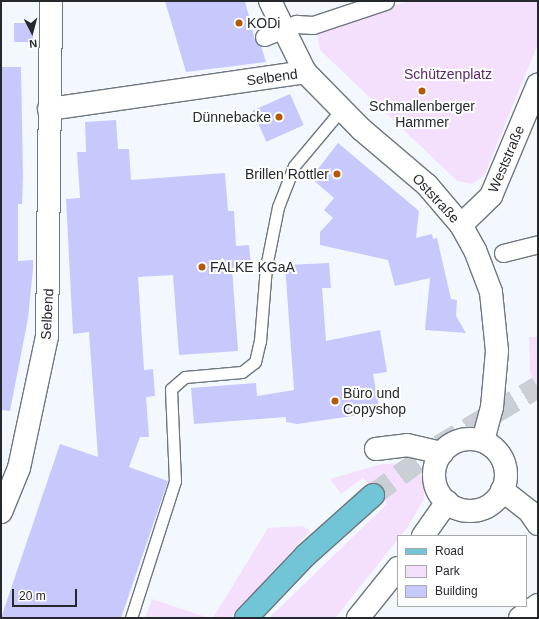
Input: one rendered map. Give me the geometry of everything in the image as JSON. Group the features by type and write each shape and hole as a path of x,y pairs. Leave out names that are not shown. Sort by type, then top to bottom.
{"main road":[{"path":"246,618 306,555 373,495"}],"street":[{"name":"Selbend","path":"1,512 19,468 47,336 51,1"},
{"name":"Oststraße","path":"270,1 273,33 305,72 341,110 427,185 461,225 486,275 495,322 496,377 483,441"},
{"path":"273,33 296,24 313,25 385,1"},
{"name":"Selbend","path":"49,109 305,72"},
{"name":"Weststraße","path":"461,225 491,196 531,116 538,84"},
{"path":"503,253 538,244"},
{"path":"460,440 483,441 501,457 505,469 502,490 496,500 476,510 455,508 446,502 435,478 442,453 460,440"},
{"path":"376,449 407,445 442,453"},
{"path":"502,490 529,511 538,524"},
{"path":"424,535 446,502"},
{"path":"358,618 397,569"},
{"path":"520,618 538,605"}],"lane":[{"path":"131,618 175,481 171,389 185,377 242,372 254,362 260,341 266,267 278,207 294,166 341,110"}],"green space":[{"name":"Schützenplatz","path":"409,1 538,1 537,46 484,176 472,184 457,181 320,50 317,30"},
{"path":"529,337 538,337 538,391 530,372"},
{"path":"400,463 419,470 424,482 424,499 407,528 401,535 397,535 397,540 335,618 269,618 387,504 363,478 341,494 330,479 382,464"},
{"path":"303,526 310,531 230,618 213,618 268,528"},
{"path":"152,599 209,618 145,618"}],"building":[{"path":"165,1 245,1 255,40 261,46 266,62 186,72"},
{"path":"14,23 33,23 33,42 14,42"},
{"path":"1,67 21,67 23,176 22,204 18,204 18,261 33,260 28,318 10,411 1,410"},
{"path":"290,94 304,125 266,142 253,111"},
{"path":"116,120 118,149 129,149 131,180 225,173 228,211 234,211 236,246 249,245 251,266 232,268 238,351 179,355 173,275 138,277 144,370 153,369 155,396 146,397 149,437 140,437 129,467 168,481 121,618 1,618 60,444 98,457 89,332 73,334 66,199 80,198 77,152 86,152 85,122"},
{"path":"338,143 419,211 416,238 432,234 433,239 437,238 451,299 457,300 456,316 466,333 425,330 430,278 395,286 388,260 320,245 320,232 333,218 324,210 334,198 311,178"},
{"path":"329,263 331,288 322,288 326,341 380,330 387,372 373,374 380,412 297,424 286,422 286,417 194,424 191,388 256,383 257,396 294,390 285,265"}],"tunnel":[{"path":"373,495 439,446 538,387"}],"place":[{"name":"KODi","path":"239,23"},
{"name":"Schmallenberger Hammer","path":"422,91"},
{"name":"Dünnebacke","path":"279,117"},
{"name":"Brillen Rottler","path":"337,174"},
{"name":"FALKE KGaA","path":"202,267"},
{"name":"Büro und Copyshop","path":"335,401"}]}
